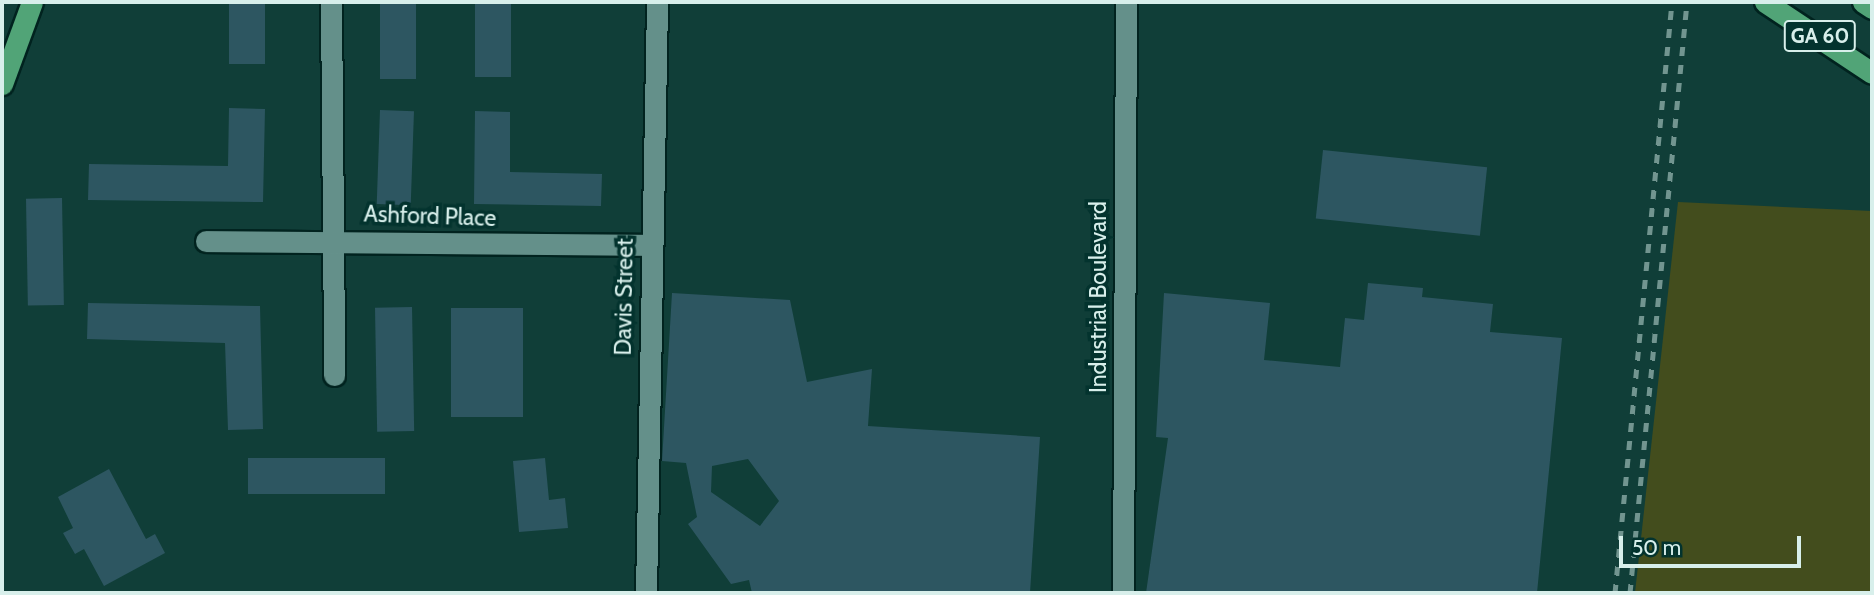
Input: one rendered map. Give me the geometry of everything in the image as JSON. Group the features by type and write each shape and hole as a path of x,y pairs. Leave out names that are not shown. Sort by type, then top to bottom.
{"main road":[{"path":"2,83 32,2"},
{"name":"GA 60","path":"1765,2 1872,73"},
{"name":"GA 60","path":"1863,2 1872,8"}],"street":[{"path":"331,2 334,375"},
{"name":"Davis Street","path":"646,593 657,2"},
{"name":"Industrial Boulevard","path":"1123,593 1126,2"},
{"name":"Ashford Place","path":"206,241 334,238 444,245 652,245"}],"green space":[{"path":"1678,202 1872,211 1872,593 1635,593"}],"building":[{"path":"229,2 265,2 265,64 229,64"},
{"path":"380,2 416,2 416,79 380,79"},
{"path":"475,2 511,2 511,77 475,77"},
{"path":"229,108 265,109 263,202 88,200 89,164 228,166"},
{"path":"380,110 414,111 411,205 377,204"},
{"path":"475,111 510,112 510,172 602,174 601,206 474,204"},
{"path":"1323,150 1487,167 1480,236 1316,219"},
{"path":"62,198 64,305 28,306 26,199"},
{"path":"1368,283 1423,288 1422,297 1493,304 1490,332 1562,338 1537,593 1146,593 1168,438 1156,437 1164,293 1270,303 1264,360 1340,367 1345,318 1364,320"},
{"path":"672,293 790,300 807,382 872,369 868,426 1040,437 1030,593 752,593 749,580 731,584 688,524 697,517 686,463 662,461","holes":["748,459 779,501 760,526 711,492 712,466"]},
{"path":"88,303 260,306 263,429 228,430 225,343 87,339"},
{"path":"412,307 414,431 377,432 375,308"},
{"path":"451,308 523,308 523,417 451,417"},
{"path":"248,458 385,458 385,494 248,494"},
{"path":"545,458 549,500 565,498 568,528 519,532 513,461"},
{"path":"109,469 146,539 155,534 165,553 104,586 84,549 75,554 63,533 73,528 58,497"}],"railway":[{"path":"1615,593 1672,2"},
{"path":"1630,593 1687,2"}]}
